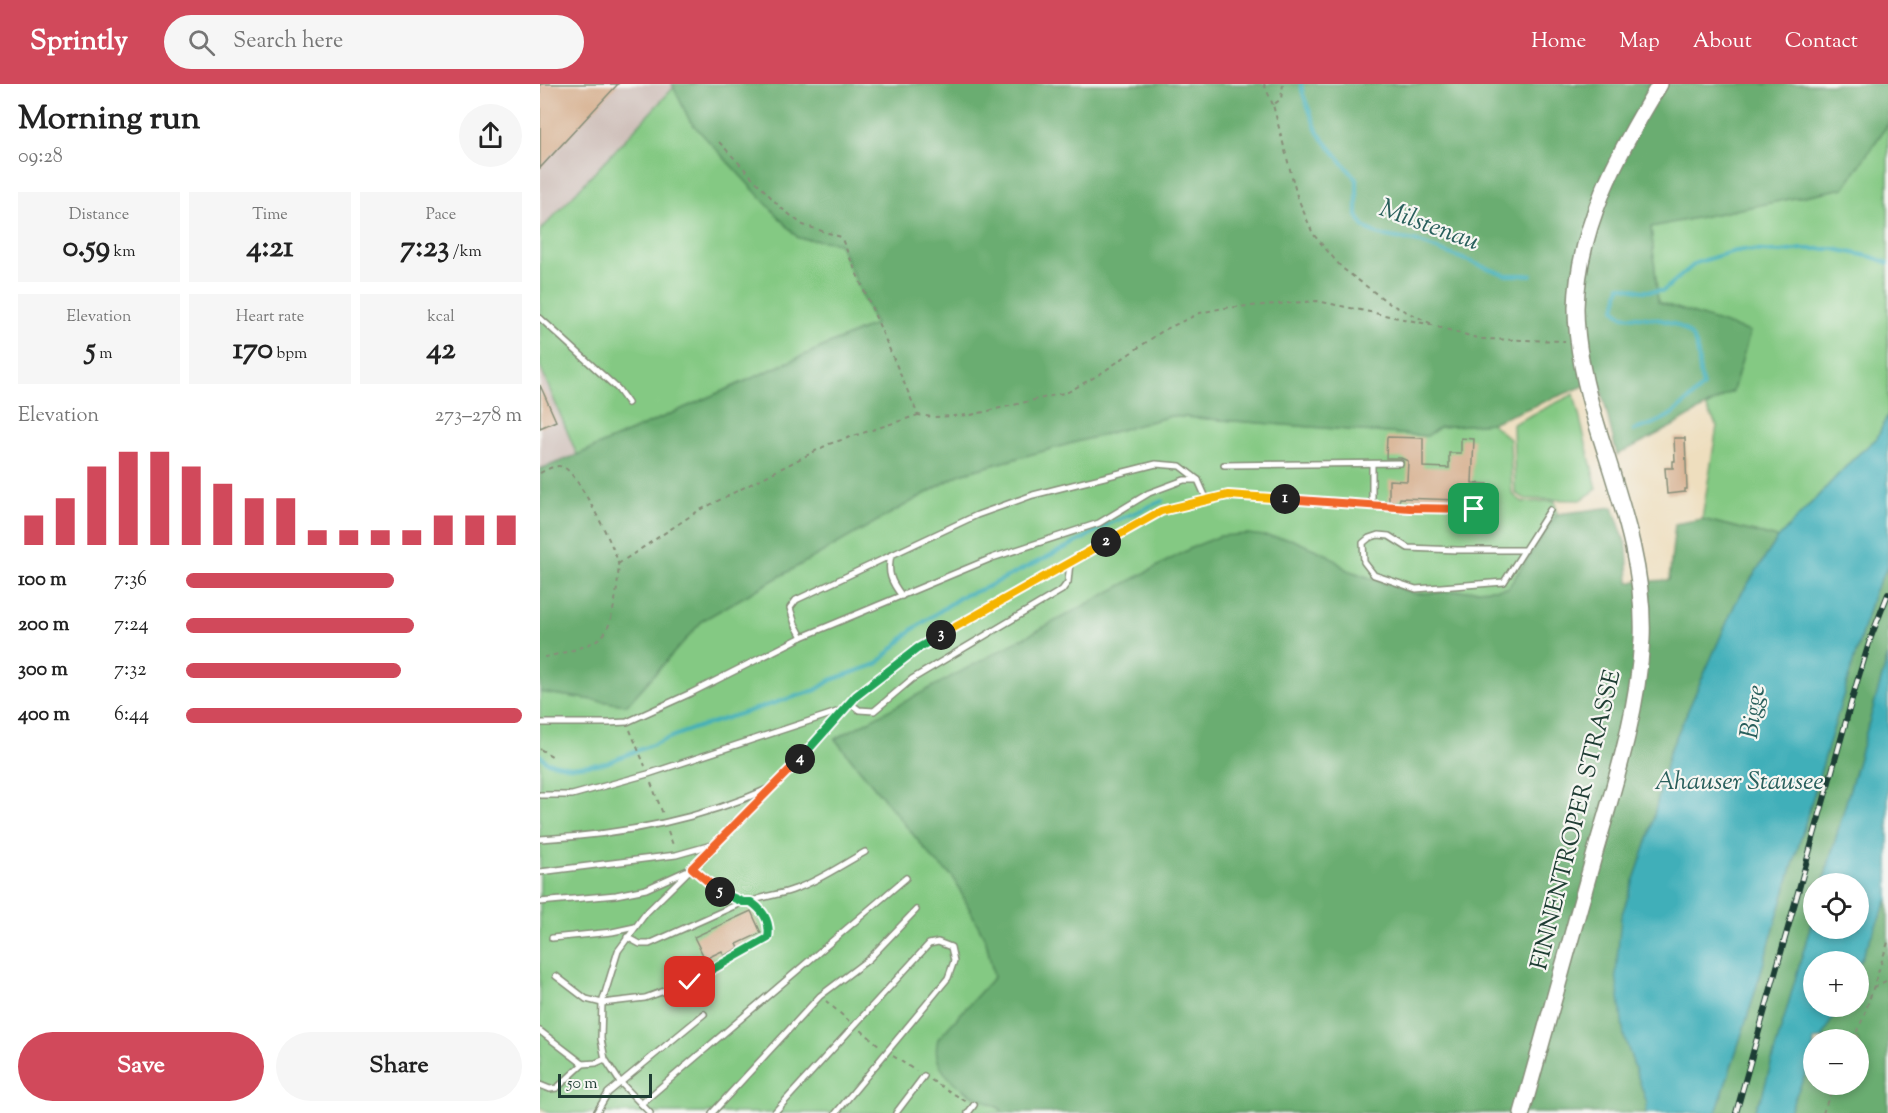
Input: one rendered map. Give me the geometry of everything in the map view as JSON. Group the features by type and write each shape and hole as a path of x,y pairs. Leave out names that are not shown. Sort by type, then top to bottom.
{"main road":[{"name":"FINNENTROPER STRASSE","path":"1522,1113 1611,797 1637,687 1642,627 1633,546 1588,393 1578,340 1576,309 1578,276 1595,212 1626,142 1660,84"}],"lane":[{"path":"540,318 618,388 628,403"},
{"path":"1224,465 1401,463"},
{"path":"802,637 790,608 796,600 977,514 1033,495 1156,464 1180,466 1198,480 1207,500"},
{"path":"1372,464 1372,505"},
{"path":"540,723 627,722 692,693 802,637 1016,549 1099,523 1149,493 1184,480 1198,480"},
{"path":"650,1113 620,1082 605,1059 600,1026 602,1003 618,951 646,913 774,786 856,696 918,648 1161,511 1228,495 1372,505 1474,509"},
{"path":"1525,550 1408,548 1389,537 1378,535 1363,543 1362,550 1364,562 1374,576 1416,589 1504,582 1525,550 1550,510"},
{"path":"891,555 888,568 895,587 902,596"},
{"path":"850,703 859,710 874,711 912,679 1062,590 1068,582 1070,562"},
{"path":"540,795 572,795 648,774 844,710"},
{"path":"540,839 584,837 666,823 734,804 774,786"},
{"path":"540,872 676,855 717,844"},
{"path":"627,937 640,944 649,944 743,902 751,902 758,898 797,889 865,852"},
{"path":"540,902 616,895 646,889 692,868"},
{"path":"641,1104 906,878"},
{"path":"556,976 586,999 602,1003 645,998 690,982 768,938 768,922 757,906 751,902"},
{"path":"712,1113 820,996 869,959 916,910"},
{"path":"552,939 635,927"},
{"path":"774,1113 929,944 938,942 951,946 954,961 948,978 836,1113"},
{"path":"596,1113 608,1093 620,1082 704,1014"},
{"path":"540,1031 583,1064 596,1064 605,1059"},
{"path":"540,1085 550,1089 557,1088 583,1064"},
{"path":"896,1113 924,1076"},
{"path":"968,1113 974,1106"}],"path":[{"path":"1264,84 1273,105 1297,196 1314,234 1342,267 1390,304 1437,326"},
{"path":"1273,105 1281,99 1283,84"},
{"path":"719,142 788,214 803,225 841,237 918,415"},
{"path":"618,564 698,511 829,444 918,415 933,417 971,415 1068,392 1100,374 1164,330 1200,313 1223,308 1317,301 1437,326 1481,339 1553,342 1578,340"},
{"path":"540,473 557,466 564,467 573,474 600,521 618,564 613,616 604,634 586,645 540,658"},
{"path":"627,722 639,755"},
{"path":"540,749 555,758"},
{"path":"692,868 720,892 743,902"},
{"path":"1858,1029 1875,987 1888,942"},
{"path":"1875,987 1888,980"},
{"path":"820,996 888,1052 974,1106"},
{"path":"1823,1113 1830,1095"}],"shaded area":[{"path":"540,84 672,84 674,87 540,231"},
{"path":"540,366 577,455 540,469"}],"green space":[{"path":"672,84 1888,84 1888,124 1844,188 1651,227 1658,302 1750,332 1733,391 1617,455 1599,380 1491,423 1440,427 1427,436 1171,416 960,474 703,620 627,705 540,692 540,469 577,455 875,324 839,243 798,238 690,121"},
{"path":"674,87 690,121 839,242 875,324 577,455 540,366 540,231"},
{"path":"1888,124 1888,414 1877,438 1854,458 1778,538 1702,519 1717,426 1706,407 1733,391 1658,302 1651,227 1844,188"},
{"path":"1574,394 1597,489 1581,500 1525,499 1515,493 1513,424"},
{"path":"1171,416 1427,436 1440,427 1491,423 1510,439 1512,494 1523,502 1555,501 1557,514 1508,588 1416,594 1347,570 1328,555 835,739 934,860 953,877 986,941 994,977 938,1039 964,1091 1001,1109 1002,1113 549,1113 540,1107 540,692 627,705 703,620 960,474"},
{"path":"1613,507 1627,548 1629,582 1669,580 1675,524 1702,519 1778,538 1736,602 1669,753 1649,836 1621,917 1624,1036 1647,1103 1646,1113 1002,1113 1001,1109 966,1091 946,1074 939,1064 936,1052 938,1039 994,977 986,941 953,877 934,860 835,739 1193,547 1220,536 1247,534 1291,539 1328,555 1347,570 1416,594 1508,588 1557,514"},
{"path":"1888,566 1888,656 1826,873 1803,873 1803,939 1807,939 1762,1096 1754,1113 1716,1113 1749,1012 1874,592"},
{"path":"1888,899 1888,1113 1788,1113 1803,1079 1803,1095 1869,1095 1869,1029 1827,1029 1833,1017 1869,1017 1869,951 1864,951"}],"water":[{"name":"Ahauser Stausee","path":"1888,414 1888,566 1874,592 1749,1012 1716,1113 1646,1113 1647,1103 1624,1036 1616,974 1621,917 1649,836 1669,753 1736,602 1778,538 1854,458 1877,438"},
{"path":"1888,656 1888,899 1864,951 1803,951 1807,939 1869,939 1869,873 1826,873"},
{"path":"1803,952 1803,1017 1833,1017 1827,1029 1803,1029 1803,1079 1788,1113 1754,1113 1762,1096"}],"building":[{"path":"540,84 618,84 540,168"},
{"path":"540,385 556,421 540,428"},
{"path":"1387,437 1423,438 1423,467 1449,468 1449,453 1461,453 1461,438 1474,439 1472,483 1488,484 1488,501 1400,498 1399,502 1389,502 1389,480 1407,481 1408,461 1401,458 1386,458"},
{"path":"1674,438 1685,438 1687,489 1685,492 1667,494 1665,468 1673,468"},
{"path":"751,911 761,933 737,944 739,948 724,956 722,951 705,959 694,937"}],"waterway":[{"name":"Milstenau","path":"1301,84 1318,133 1357,180 1357,216 1364,227 1379,235 1415,241 1506,275 1531,275"},
{"name":"Milstenau","path":"1634,430 1656,423 1672,414 1703,386 1696,345 1691,336 1675,324 1622,316 1615,309 1620,286 1643,291 1663,291 1696,263 1744,250 1781,252 1802,249 1834,249 1888,263"},
{"path":"540,755 547,762 571,767 606,763 692,729 816,690 831,680 877,664 912,630 962,596 983,589 1083,539 1104,526 1162,501"}],"railway":[{"path":"1736,1113 1857,682 1888,594"}],"route":[{"path":"690,982 768,938 769,933 768,922 757,906 720,892 692,868 820,738 856,696 918,648 1161,511 1228,495 1410,508 1474,509"}],"water label":[{"name":"Bigge","path":"1754,712"}]}
